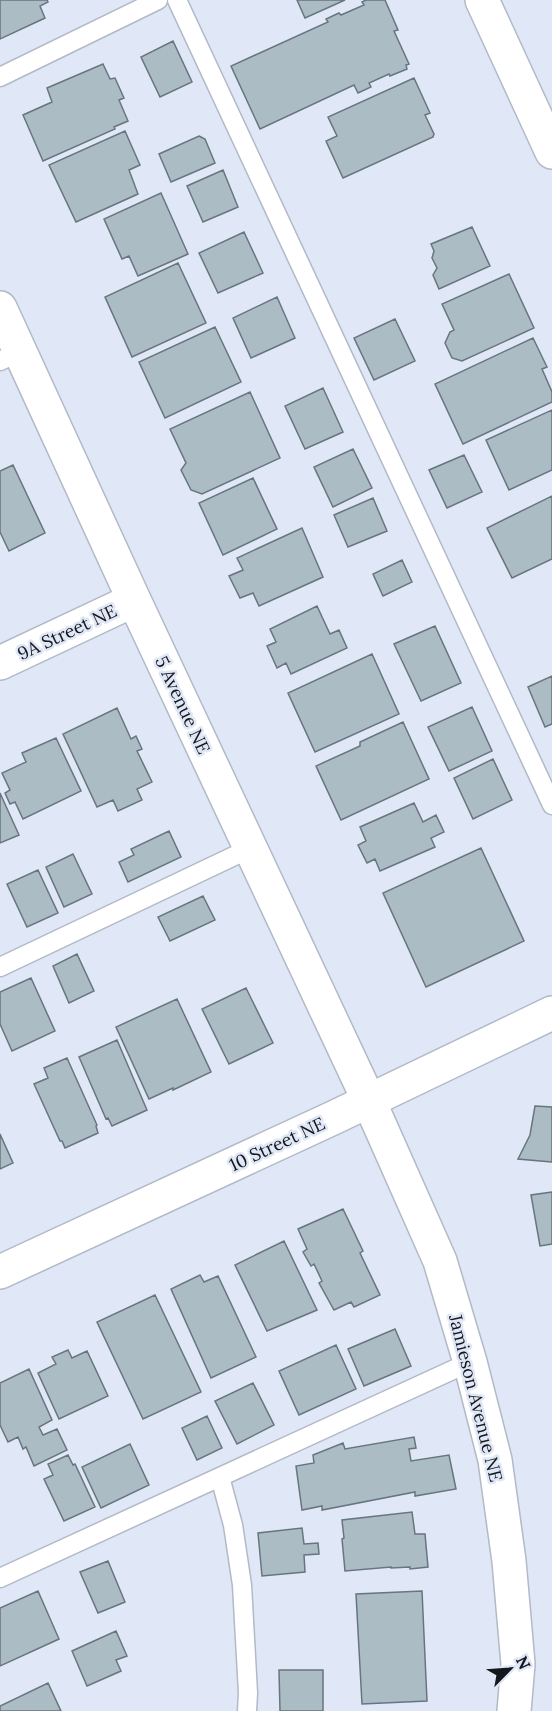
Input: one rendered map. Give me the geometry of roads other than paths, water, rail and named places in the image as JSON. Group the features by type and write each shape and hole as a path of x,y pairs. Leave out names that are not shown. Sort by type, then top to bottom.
{"street":[{"path":"482,0 552,152"},
{"name":"5 Avenue NE","path":"0,308 10,356 134,600 369,1101"},
{"name":"9A Street NE","path":"0,663 134,600"},
{"name":"10 Street NE","path":"0,1272 369,1101 552,1013"},
{"name":"Jamieson Avenue NE","path":"369,1101 440,1261 470,1362 495,1460 509,1561 518,1664 514,1711"}],"lane":[{"path":"0,77 158,0"},
{"path":"177,0 552,805"},
{"path":"0,967 251,848"},
{"path":"0,1578 470,1362"},
{"path":"220,1477 233,1525 242,1585 247,1711"}]}
